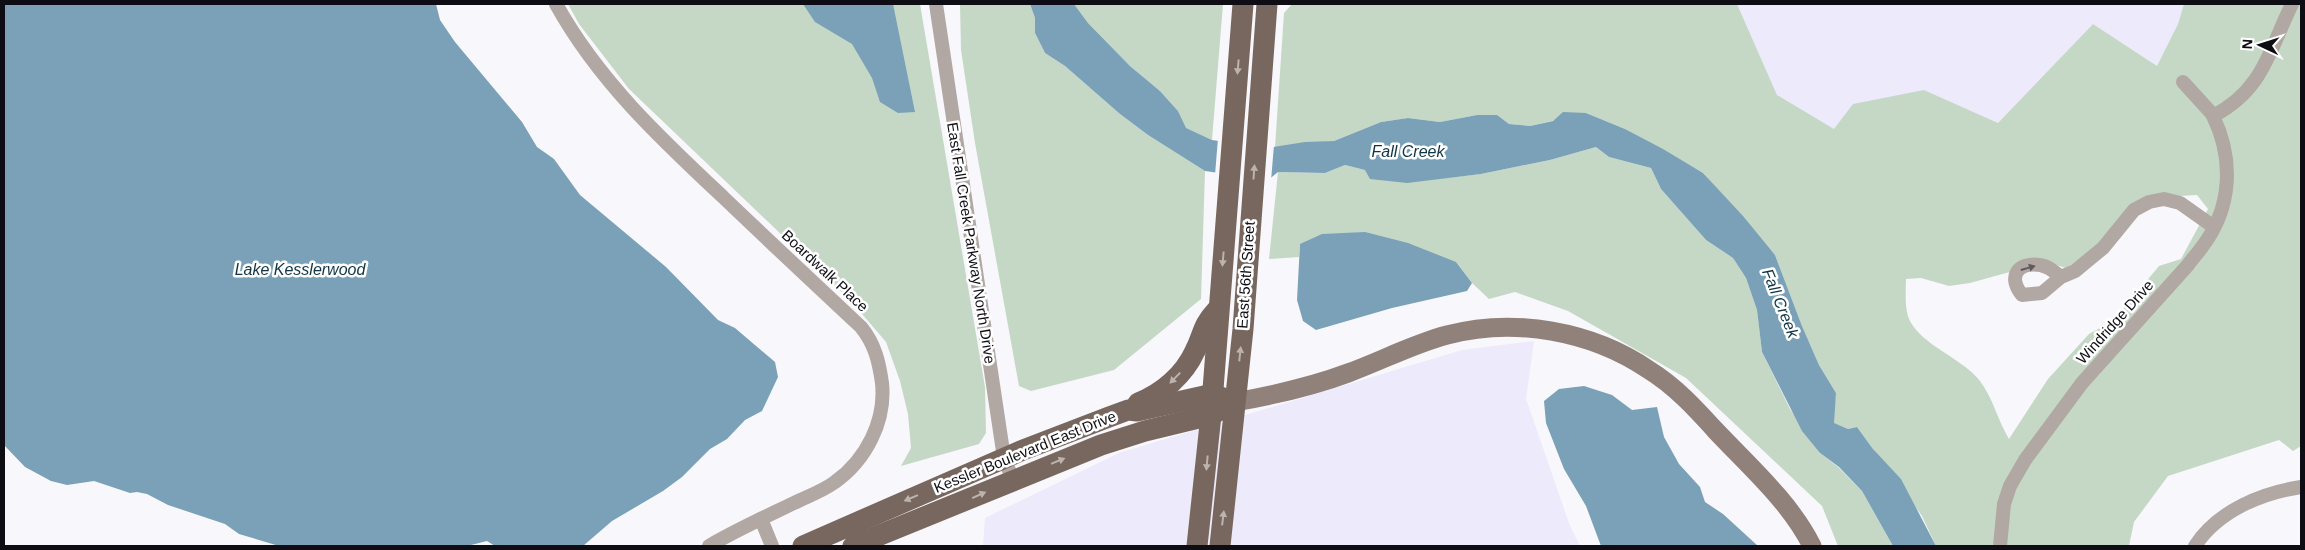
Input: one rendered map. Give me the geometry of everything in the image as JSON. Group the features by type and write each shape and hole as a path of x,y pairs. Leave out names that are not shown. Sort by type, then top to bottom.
{"main road":[{"name":"East 56th Street","path":"1197,546 1212,404 1243,11"},
{"name":"East 56th Street","path":"1220,546 1235,402 1266,13"},
{"path":"1128,410 1135,404 1159,392 1177,376 1194,353 1206,322 1219,308"},
{"path":"1235,402 1316,384 1411,348 1460,332 1514,327 1568,334 1626,356 1648,368 1667,383 1700,413 1773,491 1800,524 1812,546"},
{"name":"Kessler Boulevard East Drive","path":"803,546 1004,458 1128,410 1137,411 1235,402"},
{"name":"Kessler Boulevard East Drive","path":"853,546 1013,480 1212,404"}],"street":[{"name":"Boardwalk Place","path":"556,4 572,32 618,93 670,148 861,327 869,336 881,367 882,405 876,427 863,453 852,466 836,482 709,546"},
{"name":"East Fall Creek Parkway North Drive","path":"936,4 1004,458 1013,480"},
{"path":"2214,116 2238,100 2254,84 2264,69 2292,4"},
{"name":"Windridge Drive","path":"2000,546 2004,504 2010,486 2025,460 2082,383 2202,247 2214,227 2225,200 2228,180 2224,146 2214,116 2183,82"},
{"path":"2061,277 2070,275 2092,258 2134,210 2149,202 2164,199 2180,203 2214,227"},
{"path":"2195,546 2214,523 2234,510 2278,492 2301,487"},
{"path":"761,519 772,546"}],"shaded area":[{"path":"1737,4 2184,4 2178,24 2157,66 2093,24 1998,123 1924,90 1834,129 1777,95"},
{"path":"1534,341 1526,399 1570,526 1580,546 983,546 985,518 1119,453 1462,350"}],"green space":[{"path":"568,4 920,4 985,387 986,433 979,444 901,466 911,448 908,414 900,381 886,342 850,300 629,89 579,24"},
{"path":"960,4 1030,4 1035,18 1035,33 1045,53 1065,66 1120,114 1148,135 1205,171 1201,299 1114,370 1031,391 1019,386 975,143 961,50"},
{"path":"1074,4 1223,4 1212,140 1185,128 1178,111 1160,91 1130,66 1088,23"},
{"path":"1292,4 1737,4 1777,95 1834,129 1853,104 1924,90 1998,123 2093,24 2157,66 2178,24 2184,4 2301,4 2301,446 2293,451 2279,440 2168,476 2134,522 2129,546 1936,546 1922,516 1857,427 1848,429 1833,423 1836,393 1819,365 1775,255 1703,173 1625,129 1586,113 1530,126 1509,124 1496,115 1477,115 1440,122 1408,118 1381,122 1334,141 1275,147 1284,13","holes":["2197,195 2208,209 2181,259 2159,266 2114,320 2089,334 2048,379 2009,439 1980,381 1963,365 1924,338 1916,330 1908,316 1906,279 1921,278 1949,286 1970,283 2046,262 2066,268 2086,256 2145,198"]},
{"path":"1596,147 1609,157 1651,168 1661,189 1706,240 1733,258 1746,278 1757,310 1762,352 1790,409 1820,453 1838,467 1862,491 1893,546 1838,546 1822,506 1686,378 1568,311 1515,292 1489,299 1472,283 1456,262 1300,244 1299,257 1269,259 1278,172 1325,173 1345,165 1365,170 1445,178 1481,174 1550,160"}],"water":[{"name":"Lake Kesslerwood","path":"4,4 436,4 440,20 455,42 522,122 537,147 554,159 580,195 666,267 718,320 735,328 775,362 778,377 762,411 745,420 727,439 710,449 682,477 663,491 612,521 583,546 495,546 487,541 467,546 279,546 239,534 225,524 168,505 147,494 130,493 94,481 67,485 51,481 25,467 4,445"},
{"path":"803,4 893,4 915,112 898,113 880,102 872,78 852,44 815,22"},
{"name":"Fall Creek","path":"1030,4 1074,4 1088,23 1130,66 1160,91 1178,111 1186,128 1212,140 1267,148 1305,142 1334,141 1381,122 1408,118 1440,122 1477,115 1497,115 1509,124 1530,126 1553,121 1563,112 1586,113 1625,129 1663,149 1703,173 1743,216 1775,255 1819,365 1836,393 1834,423 1848,429 1857,427 1873,449 1901,479 1936,546 1893,546 1862,491 1839,467 1820,453 1802,431 1762,352 1757,310 1746,278 1733,258 1706,240 1661,189 1651,168 1609,157 1596,147 1550,160 1481,174 1407,183 1370,179 1365,170 1345,165 1325,173 1278,172 1268,180 1205,171 1148,135 1120,114 1065,66 1045,53 1035,33 1035,18"},
{"path":"1365,232 1408,243 1456,262 1472,283 1467,291 1392,308 1316,330 1303,321 1297,300 1300,244 1322,234"},
{"path":"1584,386 1612,395 1632,410 1657,407 1664,437 1679,464 1700,487 1705,502 1723,514 1758,546 1601,546 1586,506 1564,469 1546,423 1544,401 1559,389"}],"pier":[{"path":"1218,138 1267,146 1274,145 1271,181 1267,183 1215,175"}]}
